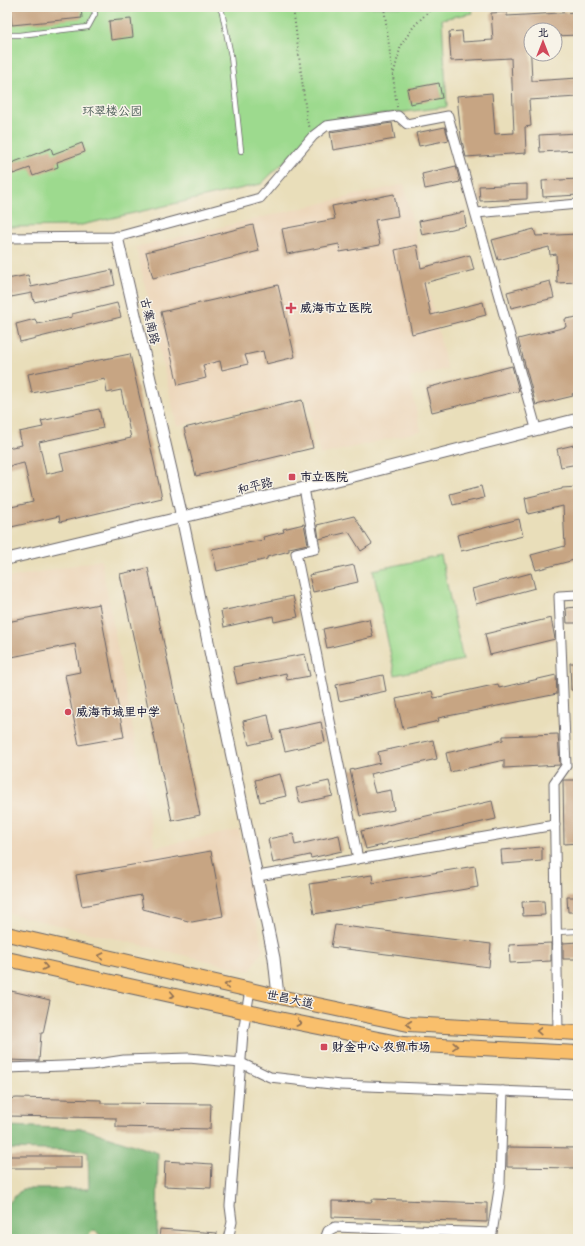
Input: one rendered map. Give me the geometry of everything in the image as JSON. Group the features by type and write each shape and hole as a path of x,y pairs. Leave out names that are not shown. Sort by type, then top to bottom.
{"main road":[{"name":"世昌大道","path":"7,934 250,990 408,1024 578,1033"},
{"name":"世昌大道","path":"7,959 403,1044 578,1053"}],"street":[{"path":"7,238 117,237 260,198 313,136 326,126 398,116 407,124 448,116 536,428"},
{"path":"476,213 578,204"},
{"name":"古寨南路","path":"117,237 182,517 258,876 274,958 278,996"},
{"name":"和平路","path":"7,559 304,488 536,428 578,419"},
{"path":"304,488 315,548 296,553 358,859"},
{"path":"558,1032 554,783 566,766 558,596 578,595"},
{"path":"258,876 555,825"},
{"path":"228,1239 232,1222 230,1206 245,1011 250,990"},
{"path":"7,1068 91,1065 124,1060 189,1058 241,1063 270,1077 332,1084 578,1094"},
{"path":"326,1239 328,1231 335,1227 492,1233 500,1183 503,1091"}],"lane":[{"path":"7,35 88,27 95,14 94,7"},
{"path":"219,7 222,12 231,56 242,151"},
{"path":"557,932 578,931"}],"path":[{"path":"292,7 307,121 313,136"},
{"path":"384,7 398,116"},
{"path":"393,78 401,45 414,26 433,7"}],"shaded area":[{"name":"威海市立医院","path":"404,184 447,369 409,378 421,431 320,455 306,396 177,426 136,247"},
{"name":"威海市城里中学","path":"101,560 155,847 239,830 263,950 250,971 7,913 7,578"}],"green space":[{"name":"环翠楼公园","path":"7,7 471,7 473,13 442,19 447,107 326,121 261,184 77,226 7,227"},
{"path":"441,556 463,660 395,675 373,570"},
{"path":"7,1126 85,1129 158,1153 157,1239 105,1239 94,1230 85,1239 7,1239 7,1205 22,1189 89,1189 88,1151 7,1149"}],"building":[{"path":"10,7 81,7 82,18 12,25"},
{"path":"507,12 507,16 578,12 578,35 563,36 563,22 523,22 523,62 531,62 532,81 578,78 578,97 529,100 531,126 525,127 526,153 466,157 461,137 457,96 492,93 495,134 514,133 511,58 451,61 449,32 462,31 463,42 493,40 491,13"},
{"path":"131,19 133,37 111,40 109,21"},
{"path":"439,83 442,98 410,104 407,89"},
{"path":"392,123 395,139 333,150 330,132"},
{"path":"445,127 449,140 419,146 416,133"},
{"path":"578,133 578,150 540,152 539,135"},
{"path":"82,143 85,152 57,162 58,167 33,176 30,168 13,174 9,164 51,148 53,154"},
{"path":"456,166 460,182 425,189 422,174"},
{"path":"578,179 578,195 543,197 542,181"},
{"path":"527,184 527,199 480,201 479,186"},
{"path":"394,194 398,216 375,220 380,245 340,252 339,244 287,254 282,229 335,219 332,206"},
{"path":"464,212 466,226 422,235 419,221"},
{"path":"253,225 259,251 153,278 146,252"},
{"path":"534,229 536,236 578,234 578,282 557,283 556,254 550,255 549,247 498,260 492,240"},
{"path":"417,245 421,268 470,255 474,270 424,283 431,315 483,302 486,315 412,334 395,250"},
{"path":"112,270 115,285 34,302 32,293 11,297 7,279 28,275 31,287"},
{"path":"550,281 554,298 511,308 507,292"},
{"path":"278,285 295,357 266,364 263,351 245,355 248,364 222,370 220,361 203,365 206,378 178,385 161,312"},
{"path":"117,303 121,317 20,342 16,324 35,319 37,324 72,317 72,314"},
{"path":"578,317 578,392 572,394 573,396 536,405 518,339 566,327 565,319"},
{"path":"130,354 162,498 60,522 59,516 7,528 7,508 33,502 24,463 7,467 7,448 22,445 19,432 43,427 41,421 99,409 103,428 39,442 46,474 64,470 60,454 131,438 121,390 107,393 105,379 32,393 28,374"},
{"path":"512,366 519,391 432,412 426,388"},
{"path":"302,400 313,448 196,476 184,428"},
{"path":"578,444 578,464 561,467 557,449"},
{"path":"481,486 484,498 453,505 450,494"},
{"path":"578,487 578,559 536,570 531,555 565,546 563,506 528,514 525,498 562,488"},
{"path":"354,516 372,544 361,551 349,532 319,539 317,525"},
{"path":"519,519 523,536 461,551 457,535"},
{"path":"304,524 308,544 289,548 289,551 267,557 267,559 217,571 212,549 264,540 263,537 284,532 283,529"},
{"path":"354,565 358,582 313,592 309,575"},
{"path":"148,568 200,815 172,821 120,574"},
{"path":"531,573 535,588 476,604 472,589"},
{"path":"293,596 298,617 274,622 273,616 224,627 221,611"},
{"path":"99,604 124,737 79,745 65,675 80,672 75,644 7,658 7,622"},
{"path":"578,607 578,623 567,623 566,608"},
{"path":"551,618 555,639 490,655 485,634"},
{"path":"369,619 373,637 327,648 323,629"},
{"path":"305,654 310,676 287,680 286,673 237,684 233,667"},
{"path":"570,663 578,663 578,690 571,690"},
{"path":"383,675 386,691 339,701 336,685"},
{"path":"556,675 557,694 438,718 439,721 403,729 396,699 432,691 434,698 498,684 499,688"},
{"path":"268,715 273,739 249,745 243,721"},
{"path":"321,722 325,742 285,751 280,731"},
{"path":"558,734 560,765 504,768 504,760 450,772 446,753 503,740 503,736"},
{"path":"433,740 437,759 370,774 375,793 391,790 394,810 360,816 350,770 380,763 378,752"},
{"path":"280,774 286,796 260,802 255,780"},
{"path":"563,780 577,780 578,843 564,844"},
{"path":"329,781 333,796 300,803 296,788"},
{"path":"492,801 496,819 366,849 361,831"},
{"path":"293,834 295,845 339,835 342,851 311,858 310,855 273,863 268,839"},
{"path":"542,847 542,861 502,864 501,850"},
{"path":"211,851 223,916 192,922 143,909 141,895 82,906 76,875"},
{"path":"475,866 478,887 314,914 309,884 372,875 373,883"},
{"path":"567,897 578,897 578,912 568,912"},
{"path":"544,901 545,915 523,916 522,902"},
{"path":"335,925 491,944 489,967 331,947"},
{"path":"578,942 578,959 563,959 563,943"},
{"path":"551,943 551,961 510,963 509,945"},
{"path":"7,990 50,1000 43,1033 41,1033 39,1061 7,1060"},
{"path":"7,1099 101,1100 101,1103 211,1104 210,1129 116,1127 116,1118 7,1116"},
{"path":"507,1147 578,1148 578,1168 507,1167"},
{"path":"7,1156 82,1156 82,1168 7,1168"},
{"path":"165,1161 212,1164 211,1188 164,1186"},
{"path":"372,1199 487,1203 487,1222 332,1217 332,1201 372,1202"},
{"path":"160,1229 217,1233 216,1239 159,1239"}],"place":[{"name":"威海市立医院","path":"291,308"},
{"name":"市立医院","path":"292,477"},
{"name":"威海市城里中学","path":"68,712"},
{"name":"财金中心 农贸市场","path":"324,1047"}]}
